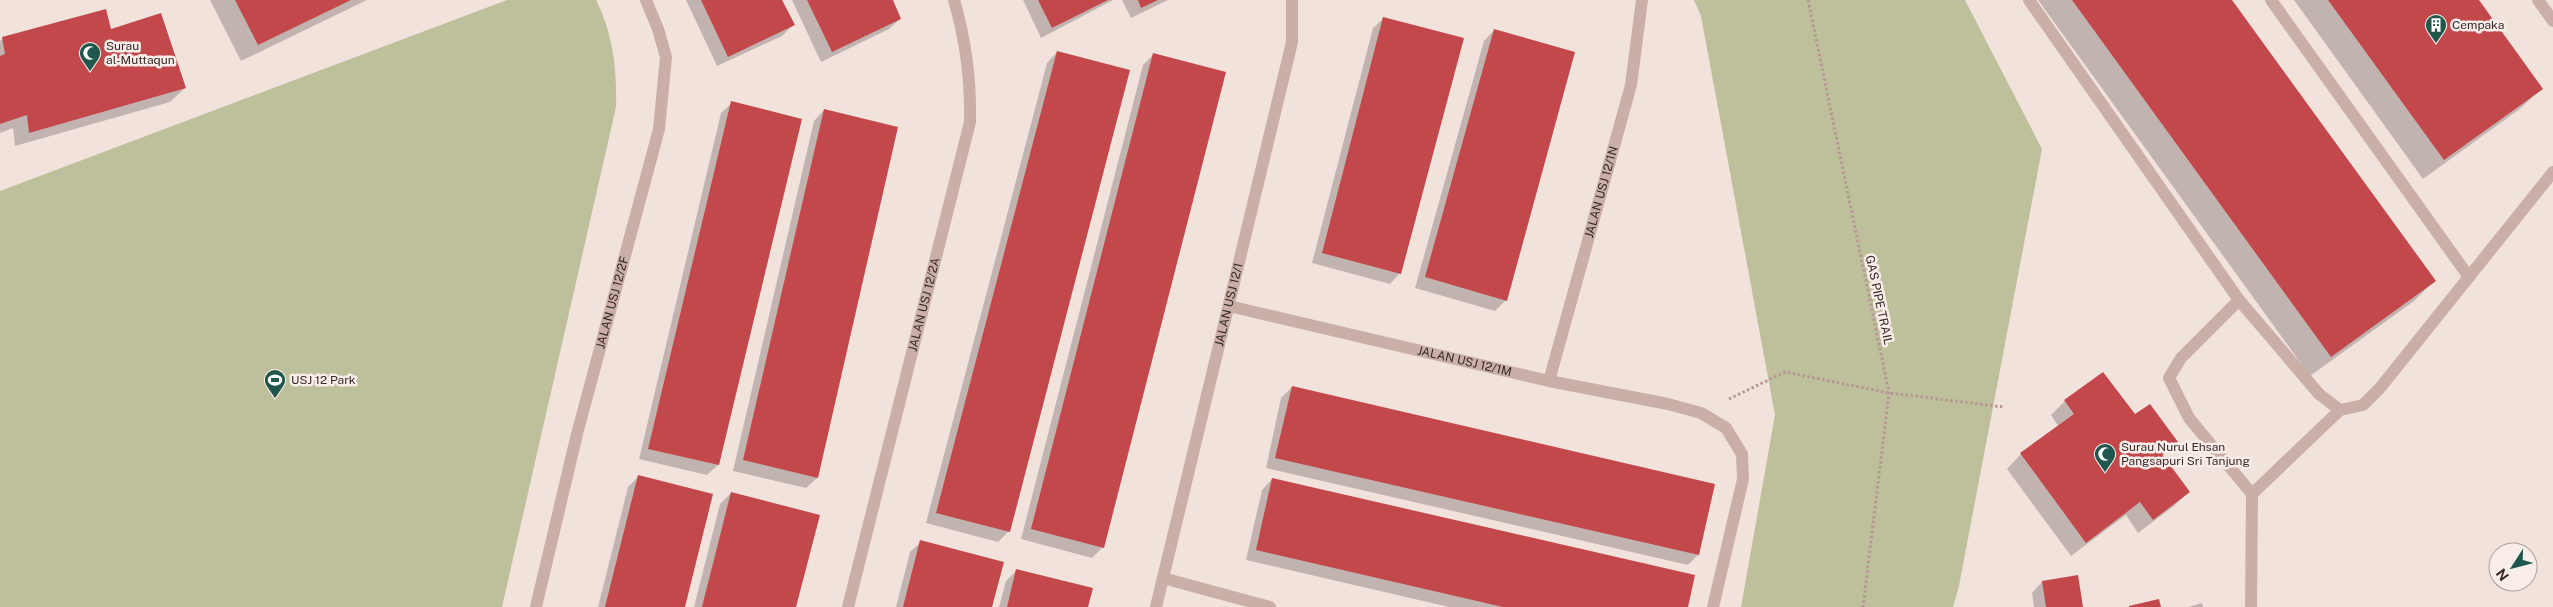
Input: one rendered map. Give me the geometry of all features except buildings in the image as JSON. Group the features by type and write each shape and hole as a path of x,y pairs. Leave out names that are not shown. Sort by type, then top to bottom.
{"street":[{"name":"JALAN USJ 12/2F","path":"536,607 577,434 659,129 666,57 646,0"},
{"name":"JALAN USJ 12/2A","path":"848,607 970,122 971,84 965,41 954,0"},
{"name":"JALAN USJ 12/1","path":"1156,607 1292,42 1292,0"},
{"name":"JALAN USJ 12/1N","path":"1549,381 1631,85 1642,0"},
{"path":"2029,0 2238,300 2319,394 2340,410"},
{"path":"2272,0 2469,277"},
{"path":"2538,0 2553,21"},
{"path":"2252,494 2340,410 2363,404 2380,388 2553,172"},
{"path":"2238,300 2182,358 2169,378 2190,418 2252,494 2251,607"},
{"name":"JALAN USJ 12/1M","path":"1229,306 1549,381 1701,413 1726,428 1742,454 1742,487 1713,607"},
{"path":"1163,578 1270,607"}],"path":[{"name":"GAS PIPE TRAIL","path":"1808,0 1889,393 1863,607"},
{"path":"1701,413 1786,372 1889,393 2004,408"}],"green space":[{"name":"USJ 12 Park","path":"507,0 596,0 606,25 613,52 616,107 502,607 0,607 0,191"},
{"path":"1694,0 1965,0 2042,149 1959,586 1953,607 1741,607 1775,415 1701,16"}],"place":[{"name":"Cempaka","path":"2436,44"},
{"name":"Surau al-Muttaqun","path":"90,72"},
{"name":"USJ 12 Park","path":"275,399"},
{"name":"Surau Nurul Ehsan Pangsapuri Sri Tanjung","path":"2105,473"}]}
